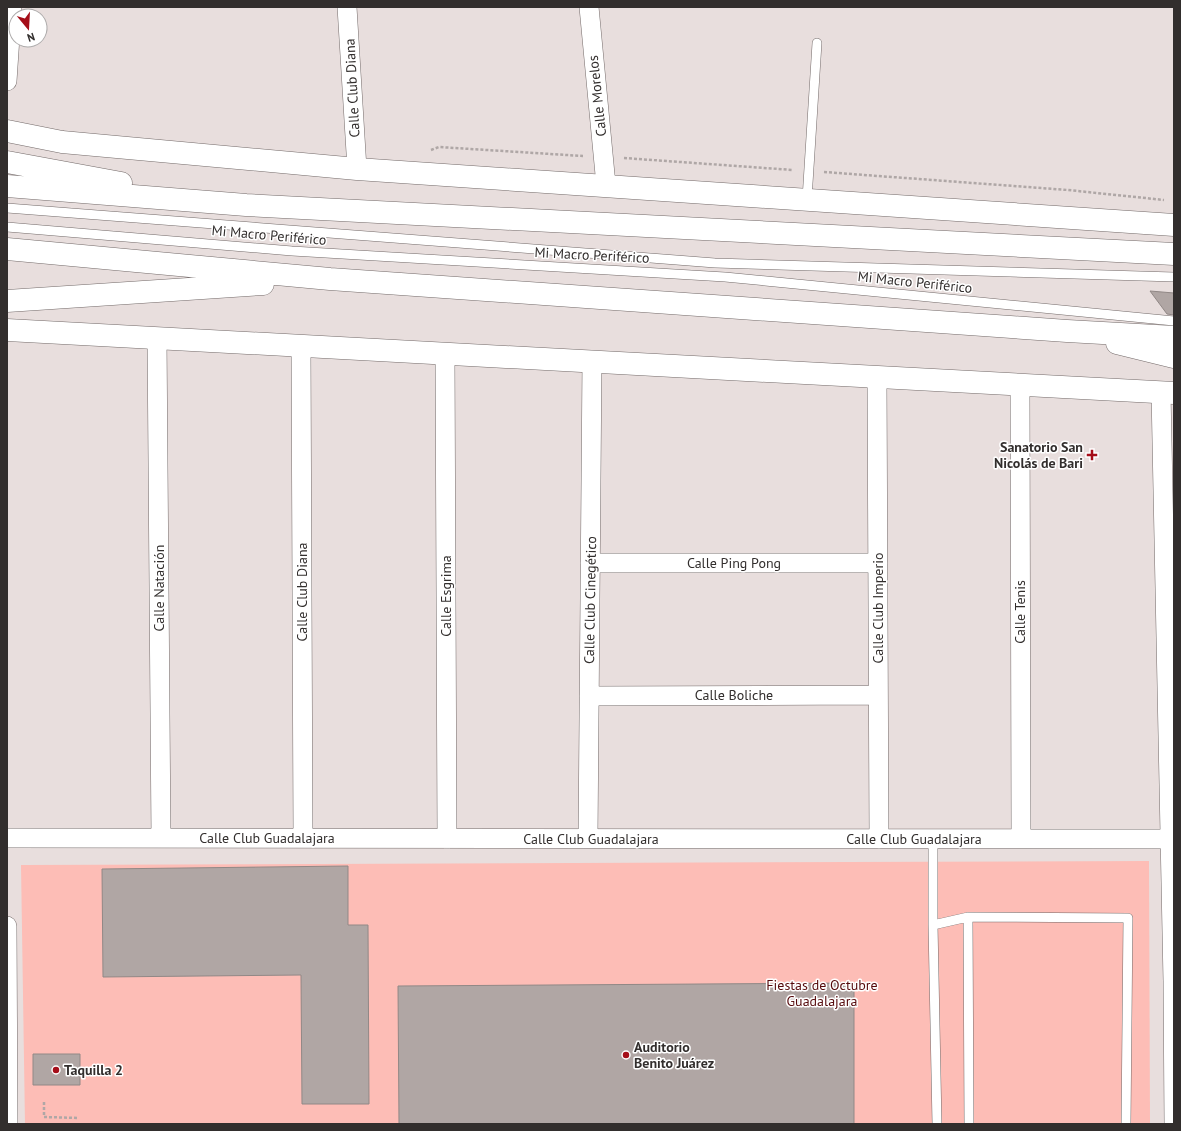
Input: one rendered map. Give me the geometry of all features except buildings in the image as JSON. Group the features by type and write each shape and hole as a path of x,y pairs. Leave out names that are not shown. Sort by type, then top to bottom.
{"main road":[{"path":"7,131 62,142 357,169 606,184 1174,225"},
{"path":"7,162 246,205"},
{"path":"7,186 246,205 1174,254"},
{"path":"7,249 330,280 1067,331 1174,337"},
{"path":"7,301 330,280"},
{"path":"7,330 1168,393"},
{"path":"1067,331 1174,357"}],"street":[{"path":"7,81 12,7"},
{"name":"Calle Club Diana","path":"347,7 357,169"},
{"name":"Calle Morelos","path":"589,7 606,184"},
{"name":"Calle Natación","path":"157,338 161,838"},
{"name":"Calle Club Diana","path":"302,346 304,838"},
{"name":"Calle Esgrima","path":"446,353 447,839"},
{"name":"Calle Club Cinegético","path":"588,838 592,361"},
{"name":"Calle Club Imperio","path":"877,377 879,839"},
{"name":"Calle Tenis","path":"1020,385 1021,839"},
{"path":"1168,393 1174,1124"},
{"name":"Calle Ping Pong","path":"590,563 878,563"},
{"name":"Calle Boliche","path":"589,696 878,695"},
{"name":"Calle Club Guadalajara","path":"7,838 1172,839"},
{"path":"7,926 8,1124"}],"lane":[{"path":"807,199 817,43"},
{"name":"Mi Macro Periférico","path":"7,208 715,263 1174,277"},
{"name":"Mi Macro Periférico","path":"7,227 292,251 725,277 1174,321"},
{"path":"933,839 933,925 937,1124"},
{"path":"933,925 968,917 1128,918 1126,1124"},
{"path":"968,917 969,1124"}],"path":[{"path":"44,1102 44,1117 78,1118"}],"green space":[{"name":"Fiestas de Octubre Guadalajara","path":"1149,861 1150,1124 25,1124 21,865"}],"place":[{"name":"Sanatorio San Nicolás de Bari","path":"1092,455"},
{"name":"Auditorio Benito Juárez","path":"626,1055"},
{"name":"Taquilla 2","path":"56,1070"}]}
